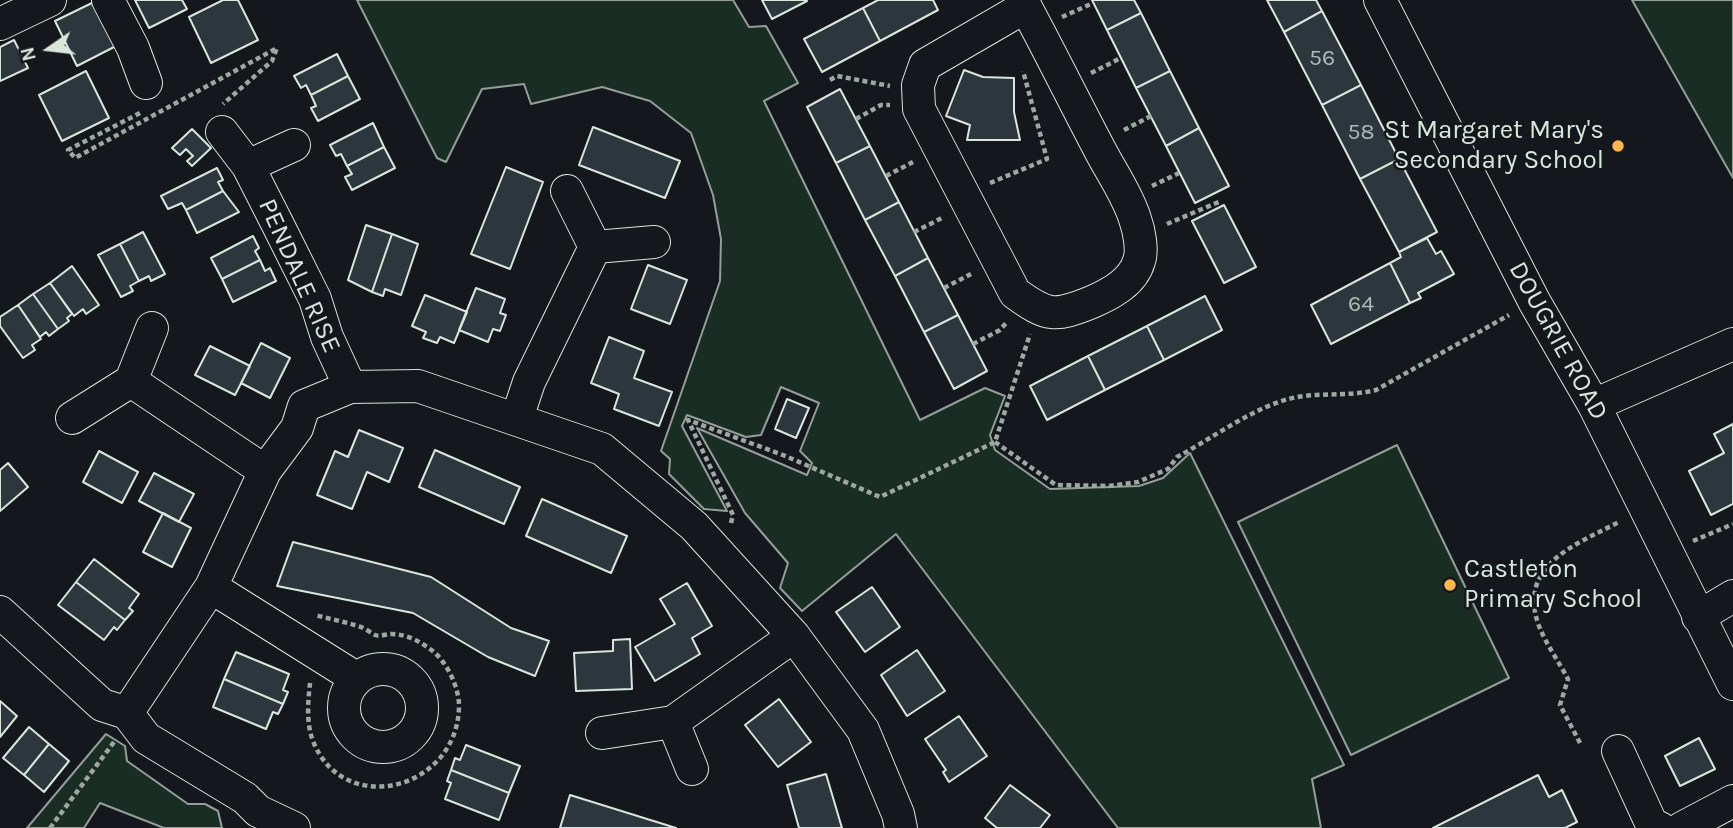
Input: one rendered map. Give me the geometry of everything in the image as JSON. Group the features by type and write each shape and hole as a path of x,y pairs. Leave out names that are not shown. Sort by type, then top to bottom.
{"street":[{"path":"0,23 50,0"},
{"path":"108,0 133,48 146,83"},
{"name":"DOUGRIE ROAD","path":"1380,0 1534,301 1594,405 1733,684"},
{"path":"1024,4 1135,218 1139,237 1140,261 1129,281 1103,298 1066,312 1049,314 1015,293 919,109 919,92 925,65 1024,4"},
{"name":"PENDALE RISE","path":"222,132 248,166 315,299 327,337 350,387"},
{"name":"PENDALE RISE","path":"248,166 294,145"},
{"path":"567,191 595,247"},
{"path":"595,247 653,242"},
{"path":"517,418 529,382 595,247"},
{"path":"72,418 131,381 152,328"},
{"path":"1594,405 1733,344"},
{"path":"131,381 265,471"},
{"path":"127,713 211,587 265,471 297,428 304,406 350,387 418,386 602,449 694,526 794,636 863,730 898,814 901,828"},
{"path":"211,587 356,678"},
{"path":"1698,617 1733,596"},
{"path":"0,612 102,705 127,713 146,738 245,798 255,820 294,828"},
{"path":"601,733 673,722 794,636"},
{"path":"673,722 692,769"},
{"path":"1618,751 1652,825 1660,828"},
{"path":"1682,828 1733,801"}],"path":[{"path":"963,194 1047,159 1022,67 1048,52"},
{"path":"830,80 837,76 919,92"},
{"path":"1139,237 1221,201"},
{"path":"995,442 1056,485 1109,486 1138,482 1168,469 1177,457 1278,402 1317,393 1355,396 1376,390 1534,301"},
{"path":"973,344 1000,330 1031,305"},
{"path":"723,558 733,515 688,420 783,455 880,497 995,442 1031,305"},
{"path":"1580,743 1560,705 1568,679 1539,626 1533,600 1546,565 1564,550 1645,509"},
{"path":"1667,553 1733,524"},
{"path":"50,828 120,734 127,713"}],"green space":[{"path":"357,0 733,0 749,27 766,26 798,83 764,101 920,420 985,388 1005,396 990,435 995,450 1050,489 1139,486 1163,478 1190,453 1344,765 1312,779 1321,828 1118,828 896,534 802,611 780,588 788,563 745,513 697,428 807,475 812,463 800,451 819,403 781,387 761,435 746,437 687,415 682,426 727,511 704,509 669,474 670,459 661,451 720,281 721,239 713,195 691,133 650,101 602,87 531,104 524,84 482,89 446,162 437,158"},
{"path":"1632,0 1733,0 1733,178"},
{"path":"1397,445 1509,678 1351,755 1238,522"},
{"path":"106,734 125,746 127,761 188,804 205,804 218,811 222,828 164,828 100,803 84,828 27,828"}],"building":[{"path":"135,0 182,0 187,9 149,28"},
{"path":"223,0 238,0 258,40 211,63 189,17"},
{"path":"762,0 806,0 807,1 772,19"},
{"path":"878,0 933,0 938,10 880,41 863,8"},
{"path":"1092,0 1134,0 1141,13 1107,30"},
{"path":"1267,0 1316,0 1322,11 1284,32"},
{"path":"94,2 116,46 77,66 55,21"},
{"path":"863,8 880,41 822,72 804,39"},
{"path":"1322,11 1361,85 1322,105 1284,32"},
{"path":"1141,13 1170,71 1136,88 1107,30"},
{"path":"14,40 28,68 0,81 0,47"},
{"path":"337,54 348,76 311,95 306,85 301,88 294,76"},
{"path":"964,70 983,77 1014,78 1014,112 1020,140 967,140 970,125 946,116"},
{"path":"86,71 109,118 62,141 39,95"},
{"path":"1170,71 1199,128 1166,146 1136,88"},
{"path":"348,76 360,99 318,121 311,108 316,106 311,95"},
{"path":"1361,85 1399,159 1360,179 1322,105"},
{"path":"840,89 870,146 836,163 807,107"},
{"path":"373,123 384,147 347,166 341,154 336,156 330,145"},
{"path":"593,127 680,161 665,198 579,165"},
{"path":"1199,128 1229,186 1195,203 1166,146"},
{"path":"192,129 211,148 192,166 187,161 193,156 186,149 180,155 172,148"},
{"path":"870,146 899,202 865,220 836,163"},
{"path":"384,147 395,168 352,190 345,177 352,174 347,166"},
{"path":"1399,159 1437,232 1399,252 1360,179"},
{"path":"506,167 543,182 510,269 471,254"},
{"path":"217,168 223,180 218,182 223,191 186,210 182,203 168,209 161,196"},
{"path":"223,191 239,212 197,233 186,210"},
{"path":"899,202 928,258 895,276 865,220"},
{"path":"1224,205 1256,267 1224,283 1192,221"},
{"path":"366,225 392,234 372,292 348,280"},
{"path":"143,232 165,274 151,281 149,276 139,281 120,244"},
{"path":"392,234 418,244 401,295 385,289 383,296 372,292"},
{"path":"253,236 259,248 255,251 260,260 222,279 211,258"},
{"path":"1427,238 1436,254 1441,251 1454,274 1418,293 1421,298 1410,303 1390,263 1401,257 1399,252"},
{"path":"120,244 139,281 130,286 133,291 121,297 98,255"},
{"path":"928,258 958,315 924,332 895,276"},
{"path":"260,260 265,271 270,268 276,281 233,302 222,279"},
{"path":"1390,263 1410,303 1331,344 1311,305"},
{"path":"648,265 687,280 670,324 631,309"},
{"path":"72,266 99,305 86,314 83,309 74,316 50,283"},
{"path":"50,283 72,314 67,318 69,321 58,329 33,294"},
{"path":"476,288 505,299 500,313 506,315 500,331 493,329 488,342 459,330"},
{"path":"33,294 58,329 49,336 46,332 40,337 18,305"},
{"path":"425,295 467,312 454,343 440,337 437,343 423,338 426,332 412,326"},
{"path":"1205,296 1222,330 1164,360 1147,326"},
{"path":"18,305 41,339 32,345 35,350 23,358 0,326 0,317"},
{"path":"958,315 987,371 954,389 924,332"},
{"path":"1147,326 1164,360 1105,390 1088,356"},
{"path":"609,337 644,351 634,378 672,392 659,426 614,409 619,394 591,383"},
{"path":"261,343 290,358 270,398 241,383"},
{"path":"210,346 250,366 235,395 195,375"},
{"path":"1088,356 1105,390 1047,420 1030,386"},
{"path":"787,399 809,408 796,438 775,429"},
{"path":"1733,424 1733,504 1711,515 1689,471 1724,453 1714,434"},
{"path":"359,430 403,448 389,482 367,472 352,509 317,495 335,451 348,457"},
{"path":"435,450 520,487 504,524 419,487"},
{"path":"99,451 138,472 122,503 83,482"},
{"path":"8,463 28,487 0,511 0,470"},
{"path":"154,473 194,494 179,522 139,501"},
{"path":"542,499 627,536 611,573 526,536"},
{"path":"163,513 191,528 172,567 143,552"},
{"path":"293,542 431,577 511,628 549,641 535,676 488,657 413,613 277,586"},
{"path":"94,559 139,594 129,608 133,611 125,620 76,582"},
{"path":"76,582 125,620 117,630 114,627 104,640 58,605"},
{"path":"687,583 712,626 692,638 700,654 655,681 635,647 675,624 660,599"},
{"path":"872,587 900,627 865,652 836,612"},
{"path":"630,639 632,689 576,691 574,653 613,651 613,640"},
{"path":"917,650 945,691 907,716 881,675"},
{"path":"236,652 289,674 283,690 288,692 283,704 224,679"},
{"path":"224,679 283,704 278,714 273,712 266,729 213,707"},
{"path":"779,699 811,742 778,767 745,725"},
{"path":"0,701 17,716 0,737"},
{"path":"959,716 987,756 949,782 943,772 946,770 925,739"},
{"path":"29,727 49,744 24,775 3,758"},
{"path":"1699,738 1715,769 1680,786 1665,756"},
{"path":"49,744 69,761 44,792 24,775"},
{"path":"466,745 520,766 509,793 451,770 455,758 460,760"},
{"path":"451,770 509,793 499,820 445,799 451,783 447,781"},
{"path":"826,774 842,828 799,828 787,785"},
{"path":"1538,775 1549,797 1562,790 1577,822 1565,828 1433,828"},
{"path":"1010,785 1050,815 1040,828 997,828 985,818"},
{"path":"570,795 676,828 560,828"}],"place":[{"name":"St Margaret Mary's Secondary School","path":"1618,146"},
{"name":"Castleton Primary School","path":"1450,585"}]}
